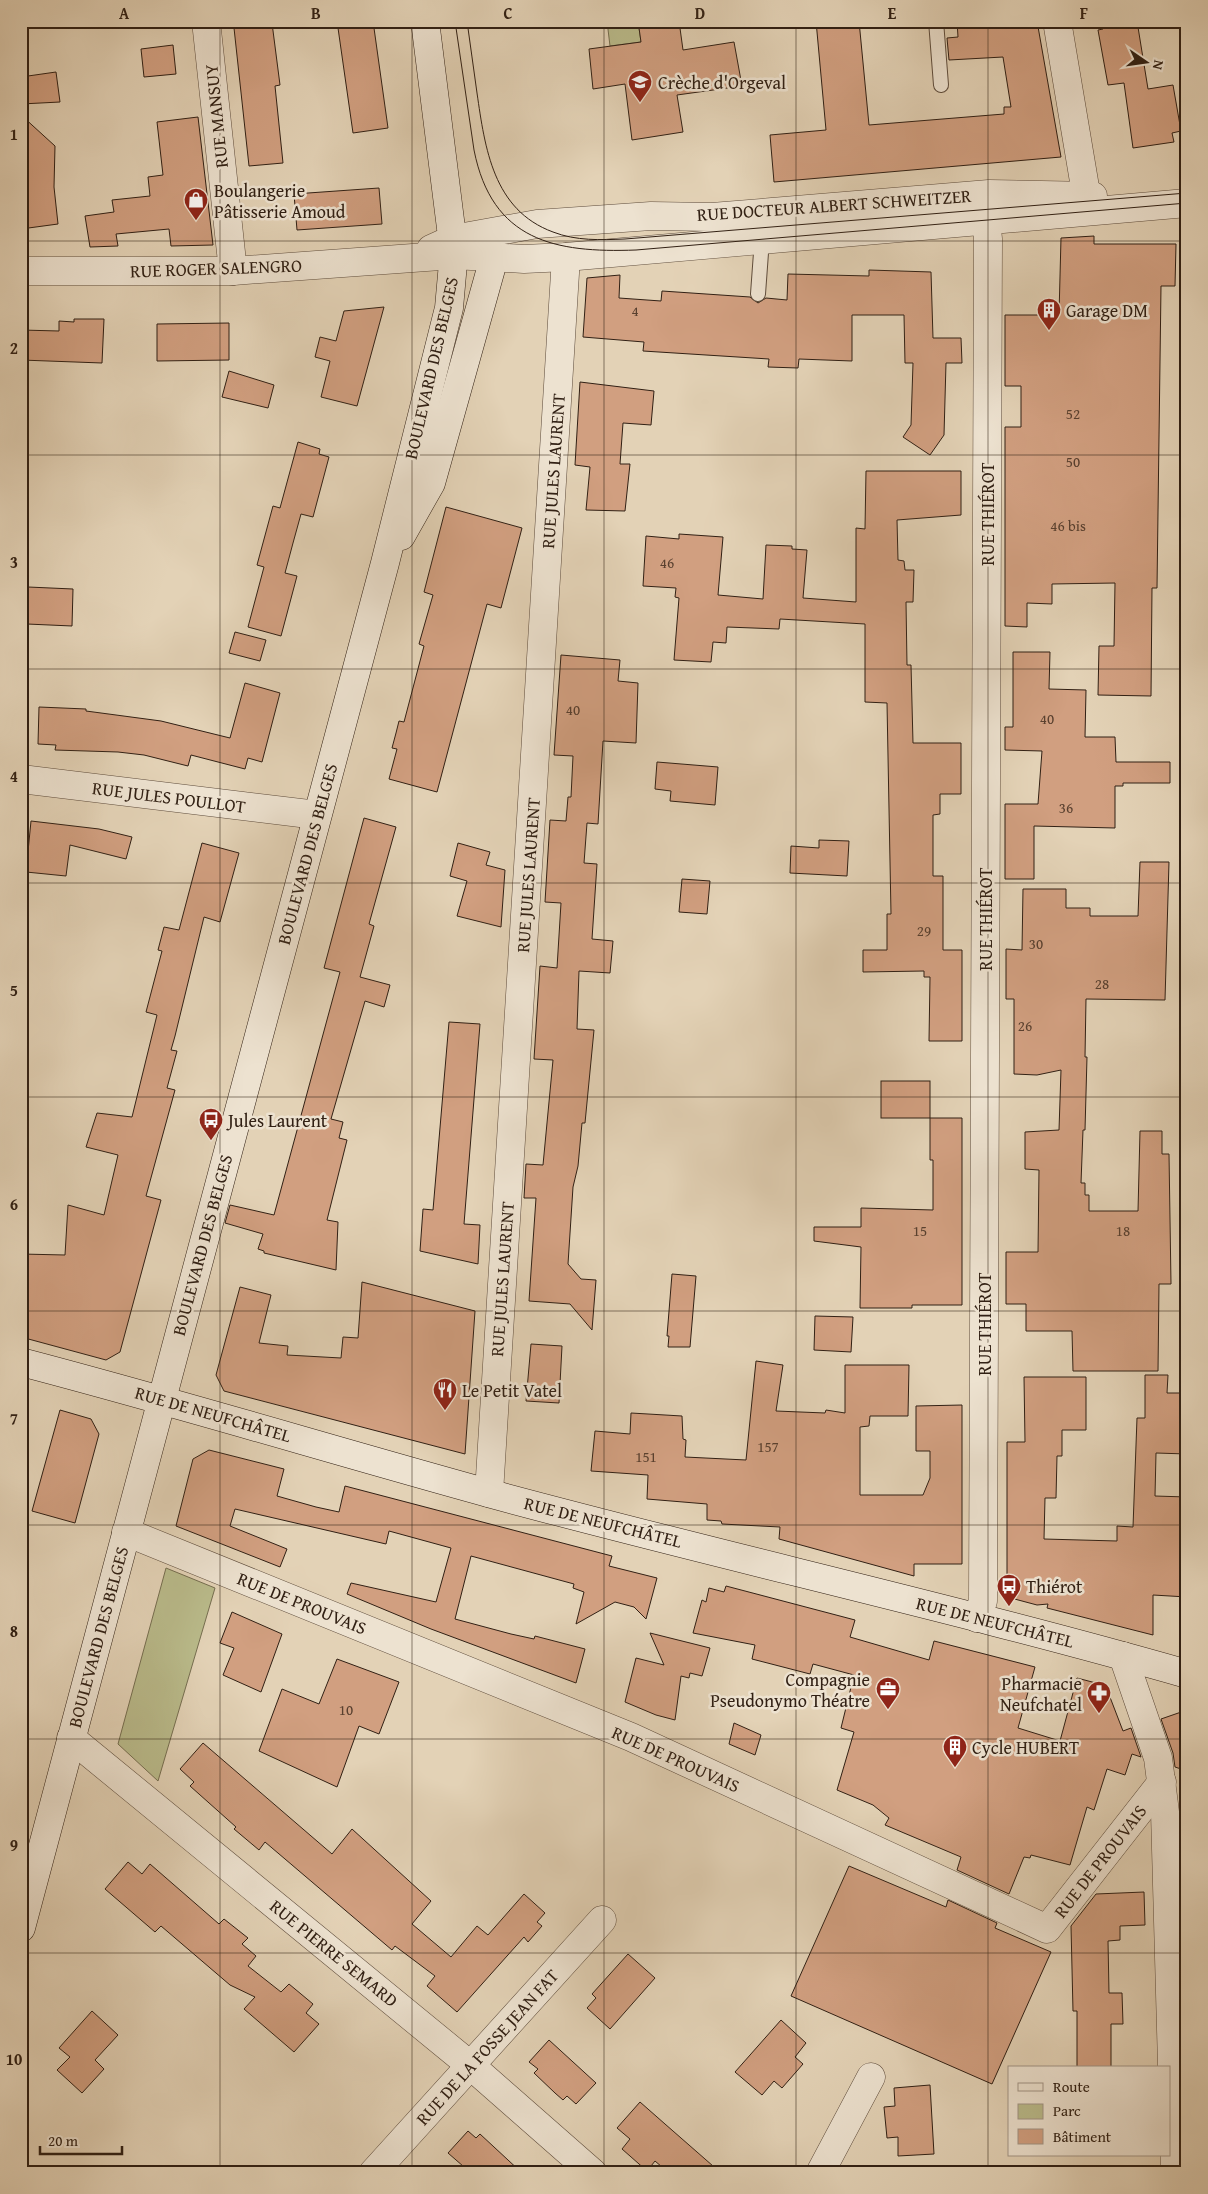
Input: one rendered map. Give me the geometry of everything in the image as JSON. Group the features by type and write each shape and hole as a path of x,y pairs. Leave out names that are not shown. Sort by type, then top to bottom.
{"street":[{"name":"RUE MANSUY","path":"206,21 234,271"},
{"name":"BOULEVARD DES BELGES","path":"21,1928 385,563 449,308 453,247 425,21"},
{"path":"1057,21 1088,203"},
{"name":"RUE DOCTEUR ALBERT SCHWEITZER","path":"453,247 494,258 566,257 986,220 1088,203 1187,192"},
{"name":"RUE DOCTEUR ALBERT SCHWEITZER","path":"453,247 537,224 651,216 712,217 988,194 1088,203 1187,203"},
{"name":"RUE THIÉROT","path":"977,1618 983,1601 988,269 986,220"},
{"name":"RUE ROGER SALENGRO","path":"21,271 234,271 411,258 453,247"},
{"name":"RUE JULES LAURENT","path":"489,1493 566,257"},
{"name":"BOULEVARD DES BELGES","path":"385,563 431,483 494,258"},
{"name":"RUE JULES POULLOT","path":"21,779 317,815"},
{"name":"RUE DE NEUFCHÂTEL","path":"21,1362 161,1399 489,1493 1187,1674"},
{"name":"RUE DE PROUVAIS","path":"126,1532 631,1737 1047,1929 1162,1782"},
{"path":"1123,1656 1158,1758 1162,1782 1165,1812 1175,2173"},
{"name":"RUE PIERRE SEMARD","path":"71,1738 470,2065 593,2173"},
{"name":"RUE DE LA FOSSE JEAN FAT","path":"373,2173 602,1920"},
{"path":"820,2173 871,2077"}],"lane":[{"path":"936,21 941,85"},
{"name":"RUE DOCTEUR ALBERT SCHWEITZER","path":"758,294 762,239"}],"green space":[{"path":"607,21 638,21 641,42 610,46"},
{"path":"166,1568 215,1588 158,1781 118,1744"}],"building":[{"path":"337,21 373,21 388,128 353,133"},
{"path":"638,21 679,21 683,50 734,42 742,86 677,95 683,132 632,140 625,84 593,89 589,49 641,42"},
{"path":"816,21 859,21 869,125 1004,114 1004,107 1011,107 1003,57 949,60 947,38 958,37 957,21 1037,21 1061,157 774,182 770,135 826,130"},
{"path":"1102,21 1137,21 1148,89 1173,85 1181,131 1172,133 1174,142 1133,148 1124,83 1108,85 1098,30 1103,29"},
{"path":"272,23 280,85 275,86 283,163 249,166 234,28"},
{"path":"173,45 176,74 144,77 141,49"},
{"path":"56,72 60,102 21,104 21,77"},
{"path":"21,115 55,146 54,187 58,224 21,229"},
{"path":"198,117 213,245 171,246 169,229 116,234 118,246 90,247 85,216 114,212 112,200 150,196 148,177 163,175 157,122"},
{"path":"379,188 382,224 297,230 294,194"},
{"path":"1094,236 1094,244 1176,244 1175,286 1161,286 1157,588 1152,588 1151,696 1098,695 1099,646 1114,646 1115,583 1052,584 1052,604 1027,603 1027,627 1005,626 1005,427 1021,427 1021,386 1005,386 1005,315 1059,315 1061,238"},
{"path":"869,270 931,272 933,338 961,338 962,363 946,363 944,435 930,455 903,437 911,425 913,363 905,363 904,315 852,315 852,361 799,359 798,368 768,367 769,359 643,351 644,342 583,337 587,278 620,275 619,298 661,301 662,291 750,297 758,303 766,298 787,300 788,274 869,276"},
{"path":"384,307 357,406 321,397 330,361 315,357 320,337 336,341 344,311"},
{"path":"74,319 104,319 102,363 21,360 21,330 59,331 59,321 74,322"},
{"path":"229,323 229,360 157,361 157,324"},
{"path":"229,371 274,385 268,408 222,397"},
{"path":"580,382 654,391 651,425 623,423 620,464 630,464 625,511 586,510 590,467 575,465"},
{"path":"298,442 320,449 319,454 329,457 313,517 301,514 293,543 285,573 297,576 281,636 248,627 264,567 257,565 273,506 280,508"},
{"path":"866,471 961,471 961,515 897,520 898,560 904,561 905,570 914,570 913,602 906,602 907,665 911,665 913,743 961,743 961,794 940,794 940,814 933,815 933,876 943,876 943,950 962,950 962,1041 929,1041 930,977 924,977 924,971 863,972 863,950 887,950 887,914 891,914 887,703 865,702 865,624 780,619 779,629 727,627 726,643 713,642 711,662 674,660 679,598 675,597 676,588 643,586 646,536 679,539 679,534 723,537 718,595 763,599 766,545 792,546 792,549 807,550 803,598 856,602 856,528 865,529"},
{"path":"446,507 522,528 501,608 487,604 437,792 389,779 397,749 392,748 399,721 404,722 424,646 419,644 433,595 424,592"},
{"path":"28,587 73,589 72,626 27,624"},
{"path":"235,632 266,640 260,661 229,653"},
{"path":"1013,652 1050,652 1049,689 1086,690 1085,737 1115,737 1116,762 1170,762 1170,783 1123,783 1123,786 1115,786 1115,828 1034,826 1034,879 1005,879 1005,804 1038,804 1042,751 1005,750 1005,727 1013,727"},
{"path":"561,655 620,660 618,681 638,683 636,743 603,741 598,824 587,823 584,863 597,864 592,939 613,941 610,973 579,971 577,1029 594,1030 585,1123 582,1123 578,1166 573,1187 568,1264 581,1279 596,1280 592,1330 570,1304 529,1301 536,1198 524,1198 526,1164 543,1165 553,1060 534,1059 540,966 557,968 561,903 545,902 550,820 566,821 568,797 571,797 573,756 554,755"},
{"path":"245,683 280,693 262,762 248,758 245,769 191,755 188,766 144,755 118,752 55,750 56,745 38,744 39,707 86,709 86,711 161,721 230,738"},
{"path":"657,762 718,767 715,805 670,801 671,791 655,789"},
{"path":"364,818 396,827 369,924 374,926 360,977 390,985 384,1007 365,1001 331,1119 343,1122 339,1138 347,1140 327,1220 338,1222 336,1270 264,1253 264,1251 258,1249 263,1234 225,1223 230,1205 274,1215 340,972 324,968"},
{"path":"31,821 99,829 132,837 126,859 70,845 66,876 26,872"},
{"path":"819,840 849,841 847,876 790,873 791,846 819,848"},
{"path":"202,843 239,853 220,922 204,917 171,1050 177,1051 167,1088 175,1090 146,1196 161,1200 120,1352 106,1360 21,1337 21,1254 65,1255 68,1205 104,1215 118,1155 86,1147 97,1113 132,1117 157,1015 146,1012 162,951 158,950 164,927 179,930"},
{"path":"458,843 490,852 486,865 505,870 501,927 457,916 467,881 450,876"},
{"path":"1140,862 1169,862 1165,1000 1086,999 1085,1057 1087,1057 1081,1183 1085,1183 1085,1195 1089,1195 1089,1211 1138,1211 1140,1131 1162,1131 1162,1154 1169,1154 1171,1284 1159,1284 1158,1371 1073,1371 1072,1331 1026,1331 1026,1304 1006,1304 1006,1252 1038,1252 1039,1170 1025,1169 1025,1132 1059,1130 1061,1070 1037,1075 1014,1074 1014,999 1006,999 1006,949 1022,950 1023,889 1066,889 1066,908 1090,908 1090,916 1138,916"},
{"path":"682,879 710,881 707,914 679,912"},
{"path":"449,1022 480,1024 464,1224 480,1225 478,1264 420,1251 423,1209 433,1210"},
{"path":"881,1081 930,1081 930,1118 881,1118"},
{"path":"930,1118 962,1118 962,1305 912,1305 912,1308 860,1308 861,1247 814,1241 814,1227 861,1227 861,1208 933,1210 933,1160 930,1160"},
{"path":"672,1274 696,1276 690,1347 668,1347 669,1336 667,1336"},
{"path":"362,1282 475,1311 465,1454 224,1391 216,1375 240,1287 271,1295 259,1343 288,1346 287,1355 341,1358 343,1337 358,1338"},
{"path":"815,1316 853,1317 851,1352 814,1350"},
{"path":"531,1344 562,1346 559,1403 526,1401"},
{"path":"756,1361 783,1365 776,1411 825,1413 826,1410 845,1413 845,1365 909,1365 908,1416 870,1416 869,1426 860,1427 860,1495 923,1495 930,1478 930,1451 916,1451 916,1406 962,1405 962,1564 914,1564 914,1576 779,1539 780,1527 722,1524 721,1521 707,1520 707,1504 647,1499 648,1475 591,1471 595,1431 630,1434 631,1413 682,1416 683,1439 686,1440 685,1457 746,1460"},
{"path":"1145,1375 1168,1375 1167,1393 1181,1393 1181,1409 1187,1409 1187,1454 1156,1453 1155,1496 1187,1497 1187,1597 1153,1595 1153,1635 1047,1608 1048,1604 1037,1605 1007,1597 1007,1442 1025,1442 1024,1377 1086,1377 1086,1430 1062,1430 1062,1456 1057,1456 1056,1498 1045,1498 1044,1539 1117,1541 1117,1526 1133,1527 1137,1418 1145,1418"},
{"path":"60,1410 91,1419 99,1434 75,1523 32,1511"},
{"path":"209,1450 284,1469 277,1496 316,1507 339,1512 345,1486 612,1556 609,1566 657,1578 646,1619 634,1607 615,1602 576,1624 584,1592 573,1588 574,1584 471,1556 455,1619 511,1634 534,1639 535,1636 585,1649 576,1683 431,1629 347,1594 351,1583 436,1602 451,1548 389,1531 386,1544 235,1509 230,1526 287,1549 280,1567 176,1526 193,1459"},
{"path":"726,1586 855,1620 850,1637 929,1660 934,1641 1035,1667 1018,1728 1060,1741 1077,1678 1096,1683 1108,1692 1123,1731 1131,1728 1141,1757 1132,1754 1125,1775 1107,1769 1094,1810 1087,1807 1070,1865 1031,1855 1030,1858 1024,1857 1009,1894 957,1870 961,1857 885,1825 889,1818 873,1805 837,1790 854,1732 841,1728 854,1675 813,1664 810,1674 752,1659 755,1645 693,1633 702,1600 706,1602 709,1588 724,1592"},
{"path":"232,1612 282,1634 261,1692 223,1675 234,1648 220,1643"},
{"path":"650,1633 710,1648 702,1676 690,1673 689,1678 681,1676 675,1720 656,1715 625,1702 636,1658 664,1665"},
{"path":"337,1659 399,1682 379,1734 359,1726 337,1787 259,1751 282,1689 319,1704"},
{"path":"1187,1710 1187,1771 1175,1767 1173,1753 1161,1719"},
{"path":"734,1723 761,1735 755,1755 729,1744"},
{"path":"203,1743 332,1854 352,1829 431,1901 412,1924 451,1957 477,1926 488,1935 524,1894 545,1913 537,1922 542,1926 528,1942 524,1937 457,2012 427,1986 435,1976 395,1946 392,1950 265,1842 259,1850 234,1829 236,1827 190,1786 194,1782 180,1769"},
{"path":"128,1862 142,1874 150,1864 219,1924 224,1919 248,1938 242,1944 256,1956 248,1966 281,1992 289,1984 313,2004 306,2013 319,2024 294,2052 244,2009 255,1997 230,1985 161,1926 155,1932 105,1889"},
{"path":"849,1866 946,1907 948,1900 997,1923 995,1928 1051,1952 992,2084 791,1996"},
{"path":"1144,1892 1145,1925 1120,1926 1120,1940 1108,1941 1109,1993 1122,1993 1123,2024 1111,2024 1111,2066 1077,2066 1077,2011 1073,2011 1071,1926 1096,1894"},
{"path":"628,1954 655,1978 610,2029 587,2008 596,1998 592,1994"},
{"path":"92,2011 118,2035 95,2060 104,2069 82,2093 57,2070 70,2057 59,2048"},
{"path":"781,2020 806,2043 795,2057 803,2064 782,2088 774,2081 762,2095 735,2072"},
{"path":"549,2040 596,2083 576,2104 567,2096 563,2100 555,2093 534,2073 538,2069 529,2062"},
{"path":"930,2085 934,2154 898,2156 898,2137 887,2138 884,2107 895,2106 894,2088"},
{"path":"640,2102 721,2173 669,2173 655,2161 647,2171 622,2149 630,2139 617,2128"},
{"path":"468,2131 476,2138 480,2134 522,2173 471,2173 448,2153"}],"tram line":[{"path":"455,21 474,150 483,181 496,204 512,222 531,235 554,244 579,248 636,250 1187,203"},
{"path":"467,21 484,135 496,175 505,193 517,209 533,222 562,235 589,239 625,239 1187,193"}],"place":[{"name":"Crèche d'Orgeval","path":"640,103"},
{"name":"Boulangerie Pâtisserie Amoud","path":"196,221"},
{"name":"Garage DM","path":"1049,331"},
{"name":"Jules Laurent","path":"211,1141"},
{"name":"Le Petit Vatel","path":"445,1411"},
{"name":"Thiérot","path":"1009,1607"},
{"name":"Compagnie Pseudonymo Théatre","path":"888,1710"},
{"name":"Pharmacie Neufchatel","path":"1099,1714"},
{"name":"Cycle HUBERT","path":"955,1768"}]}
